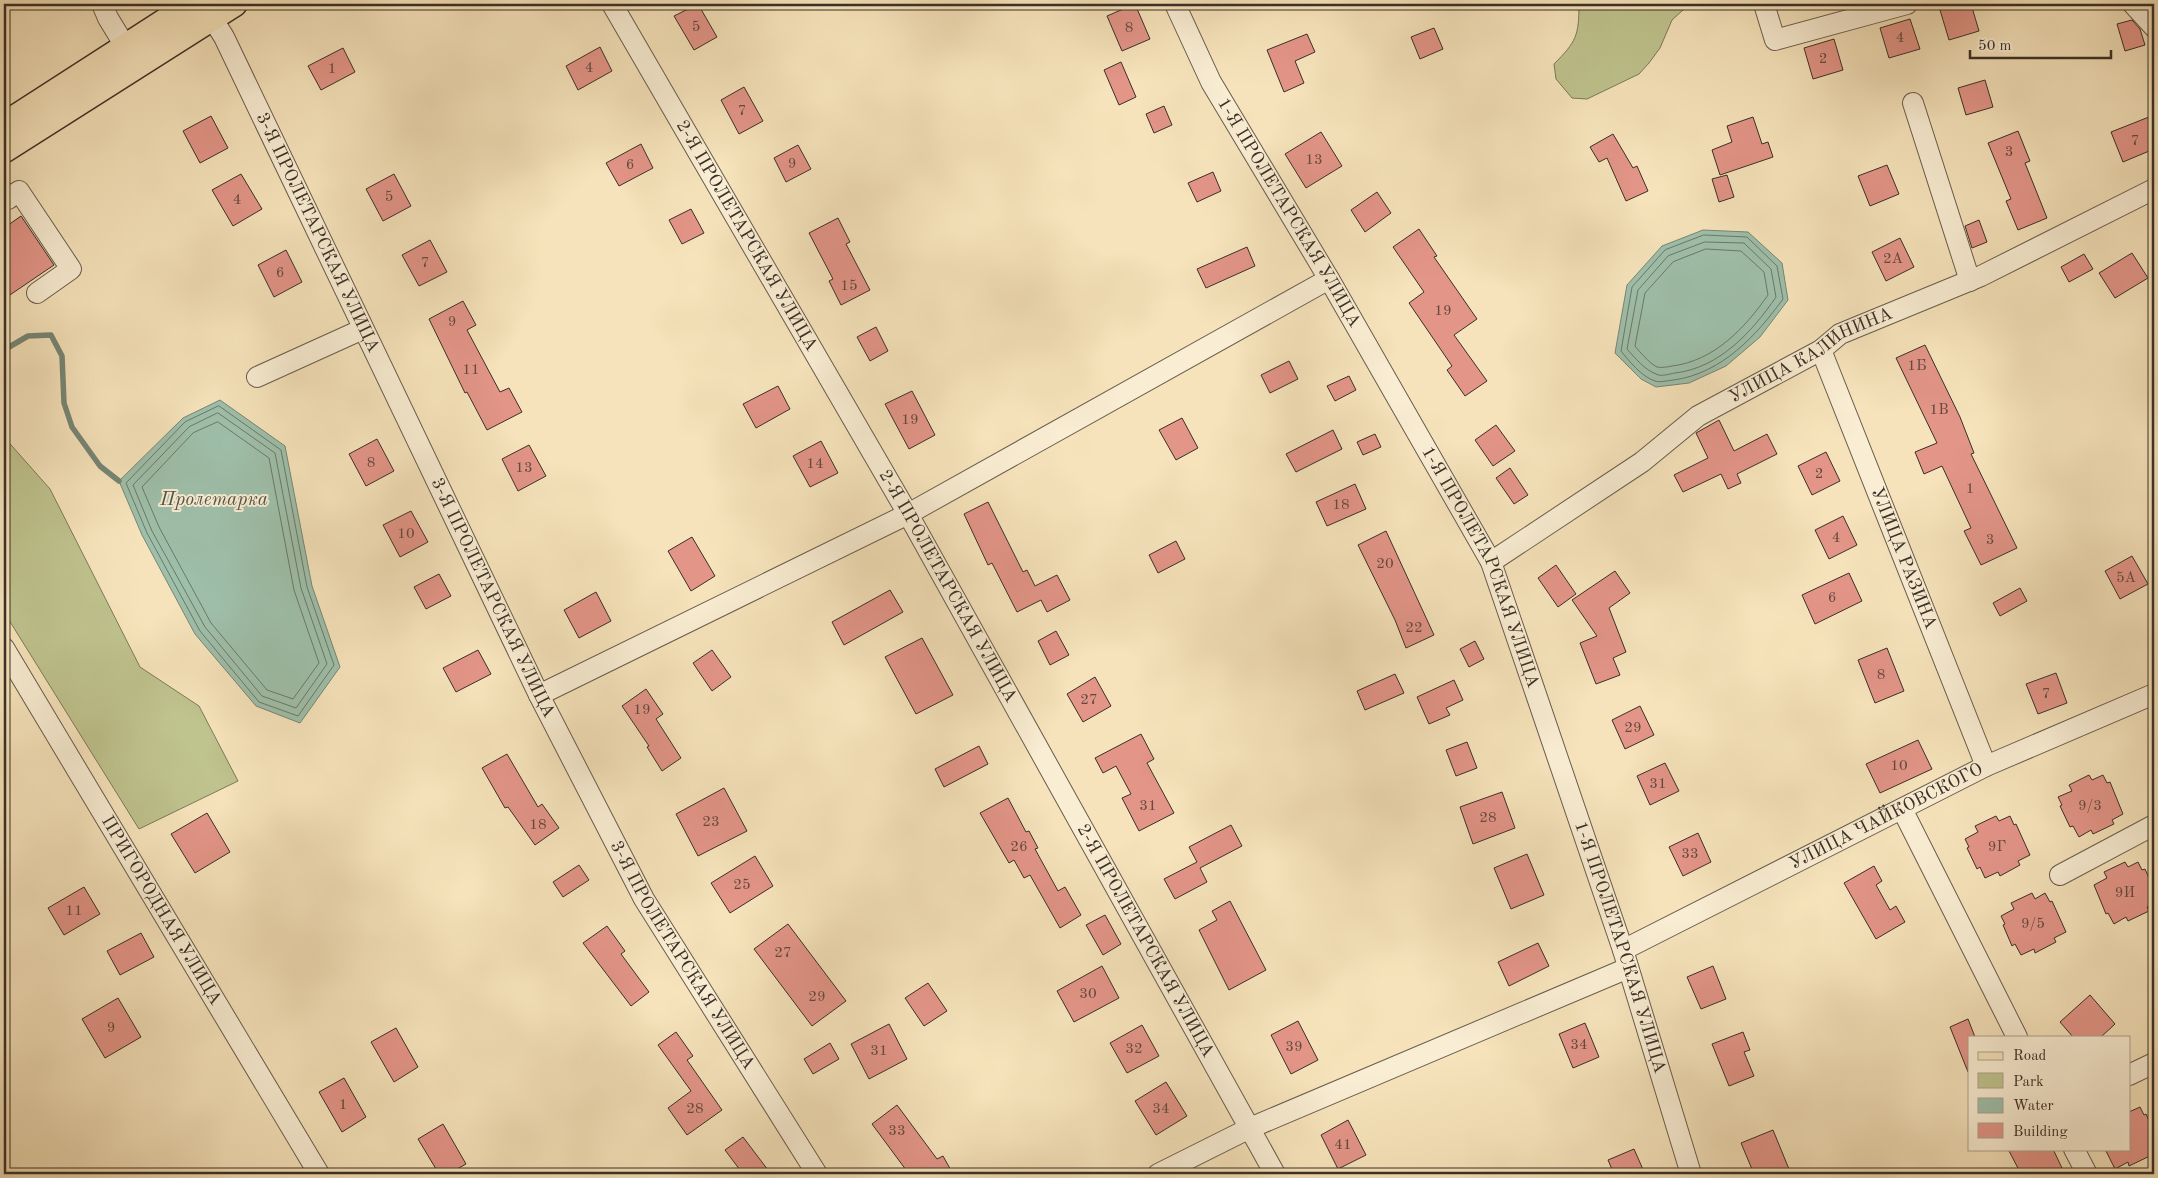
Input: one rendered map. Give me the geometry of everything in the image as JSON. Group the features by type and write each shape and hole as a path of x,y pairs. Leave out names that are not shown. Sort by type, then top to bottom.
{"main road":[{"path":"4,125 125,46 202,8 234,4"},
{"path":"4,150 202,8"}],"street":[{"path":"102,4 125,46"},
{"name":"2-Я ПРОЛЕТАРСКАЯ УЛИЦА","path":"612,4 908,514 1275,1174"},
{"name":"1-Я ПРОЛЕТАРСКАЯ УЛИЦА","path":"1175,4 1211,82 1329,279 1492,562 1625,959 1691,1174"},
{"path":"1764,4 1775,40 1907,4"},
{"path":"2133,4 2154,26"},
{"name":"3-Я ПРОЛЕТАРСКАЯ УЛИЦА","path":"202,8 224,37 539,695 644,899 817,1174"},
{"path":"1913,103 1970,281"},
{"name":"УЛИЦА КАЛИНИНА","path":"1492,562 1642,462 1698,416 1821,350 1840,334 1970,281 2154,189"},
{"path":"4,192 8,199 19,191 71,269 37,293"},
{"path":"539,695 908,514 1329,279"},
{"path":"257,377 363,329"},
{"name":"УЛИЦА РАЗИНА","path":"1821,350 1986,766"},
{"name":"ПРИГОРОДНАЯ УЛИЦА","path":"4,648 319,1174"},
{"name":"УЛИЦА ЧАЙКОВСКОГО","path":"1158,1174 1250,1128 1625,959 1902,808 1986,766 2154,694"},
{"path":"1902,808 2016,1036"},
{"path":"2060,875 2154,825"},
{"path":"2130,1075 2154,1063"},
{"path":"2075,1150 2087,1174"}],"green space":[{"path":"1579,4 1700,4 1683,10 1672,20 1660,48 1639,74 1587,99 1572,98 1556,79 1554,64 1575,38"},
{"path":"4,437 50,489 140,667 199,706 238,781 139,829 4,612"}],"water":[{"path":"1703,230 1748,232 1782,263 1788,300 1760,337 1726,366 1689,383 1656,387 1641,379 1615,353 1627,285 1662,246"},
{"name":"Пролетарка","path":"220,400 285,446 312,586 340,667 300,723 256,706 195,634 142,535 119,481 183,418"}],"building":[{"path":"698,4 717,37 694,50 674,16"},
{"path":"1135,4 1150,39 1122,51 1107,16"},
{"path":"1960,4 1971,4 1979,31 1949,40 1940,10"},
{"path":"1910,19 1920,49 1889,58 1880,28"},
{"path":"2132,20 2140,29 2145,45 2125,51 2117,24"},
{"path":"1434,28 1443,49 1420,59 1411,37"},
{"path":"1307,34 1315,52 1295,61 1304,83 1284,92 1267,50"},
{"path":"1834,39 1843,70 1813,79 1804,48"},
{"path":"600,47 612,71 578,90 566,66"},
{"path":"343,48 355,72 321,90 308,66"},
{"path":"1121,62 1136,97 1119,105 1104,70"},
{"path":"1985,80 1993,107 1966,115 1958,88"},
{"path":"744,87 763,121 739,134 721,100"},
{"path":"1164,106 1172,125 1154,133 1146,114"},
{"path":"2154,115 2154,149 2123,162 2111,132"},
{"path":"211,116 228,148 200,163 183,131"},
{"path":"1753,117 1762,144 1768,142 1773,157 1720,175 1712,150 1732,142 1727,126"},
{"path":"2018,131 2030,161 2025,163 2047,218 2018,230 2006,201 2011,199 1988,143"},
{"path":"1321,132 1342,166 1306,188 1285,154"},
{"path":"1613,134 1633,168 1637,166 1648,191 1626,201 1607,158 1599,162 1590,147"},
{"path":"641,144 653,168 619,186 606,163"},
{"path":"798,145 811,169 786,182 774,158"},
{"path":"1887,165 1899,194 1870,206 1858,176"},
{"path":"1213,172 1221,191 1197,202 1188,183"},
{"path":"241,174 262,209 233,226 212,190"},
{"path":"394,174 411,206 383,221 366,189"},
{"path":"1727,175 1734,197 1719,202 1712,179"},
{"path":"1377,192 1391,213 1365,232 1351,210"},
{"path":"691,209 704,233 682,244 669,220"},
{"path":"21,216 54,265 4,299 4,228"},
{"path":"838,218 850,242 846,244 870,290 841,305 829,281 833,279 809,233"},
{"path":"1979,220 1987,242 1972,248 1965,226"},
{"path":"1419,229 1437,256 1434,257 1477,319 1454,335 1487,381 1465,396 1447,370 1452,366 1409,303 1424,292 1393,247"},
{"path":"1900,238 1914,267 1886,281 1872,252"},
{"path":"430,240 447,272 419,286 402,255"},
{"path":"1247,247 1255,266 1206,288 1197,269"},
{"path":"286,250 302,282 274,297 258,265"},
{"path":"2132,253 2148,278 2115,298 2099,273"},
{"path":"2084,254 2093,269 2069,282 2061,267"},
{"path":"463,301 476,325 467,330 500,392 509,388 522,412 487,430 467,392 465,393 429,319"},
{"path":"876,327 888,351 870,361 857,337"},
{"path":"1925,345 1960,417 1974,453 1971,454 2017,548 1981,565 1964,531 1971,528 1942,466 1924,474 1915,452 1937,443 1896,358"},
{"path":"1289,361 1298,379 1270,393 1261,375"},
{"path":"1349,376 1356,390 1335,401 1327,386"},
{"path":"778,386 790,409 756,428 743,404"},
{"path":"912,391 935,435 909,449 885,404"},
{"path":"1182,418 1198,448 1176,460 1159,430"},
{"path":"1719,420 1734,451 1767,434 1777,454 1737,474 1741,483 1728,489 1721,474 1683,492 1674,475 1708,458 1696,433"},
{"path":"1496,425 1515,451 1493,466 1475,440"},
{"path":"1333,430 1342,449 1296,472 1286,454"},
{"path":"1375,434 1381,447 1363,455 1357,442"},
{"path":"377,439 394,471 366,486 349,454"},
{"path":"821,441 838,473 810,487 793,456"},
{"path":"529,445 546,476 518,491 502,459"},
{"path":"1826,452 1840,481 1812,495 1798,466"},
{"path":"1510,468 1528,495 1514,504 1496,478"},
{"path":"1355,484 1366,509 1327,526 1316,502"},
{"path":"988,502 1023,572 1027,570 1035,586 1057,575 1070,600 1047,612 1041,600 1017,612 992,563 988,565 964,514"},
{"path":"411,511 428,542 400,557 383,525"},
{"path":"1843,516 1857,545 1829,559 1815,530"},
{"path":"1386,531 1434,635 1406,648 1395,620 1358,545"},
{"path":"692,537 715,576 691,591 668,551"},
{"path":"1176,541 1185,559 1158,573 1149,555"},
{"path":"2132,556 2148,584 2120,599 2105,571"},
{"path":"1556,565 1576,594 1558,607 1538,578"},
{"path":"1615,571 1630,593 1609,608 1626,652 1613,658 1620,675 1596,684 1580,643 1597,636 1572,600"},
{"path":"1849,573 1862,601 1815,624 1802,595"},
{"path":"439,574 451,596 426,609 414,587"},
{"path":"2020,588 2027,601 2000,616 1993,603"},
{"path":"890,590 903,612 844,645 832,622"},
{"path":"596,592 611,621 579,638 564,610"},
{"path":"1056,631 1069,655 1050,665 1038,641"},
{"path":"922,638 953,695 916,714 885,657"},
{"path":"1475,641 1484,659 1469,667 1460,649"},
{"path":"1887,648 1904,691 1875,703 1858,660"},
{"path":"478,650 491,674 456,692 443,668"},
{"path":"712,650 731,677 712,691 693,663"},
{"path":"2056,673 2067,703 2038,714 2026,684"},
{"path":"1395,674 1404,693 1365,710 1357,691"},
{"path":"1095,677 1111,706 1083,722 1067,694"},
{"path":"1454,680 1463,700 1446,708 1450,715 1429,724 1417,697"},
{"path":"646,689 663,714 656,719 681,758 662,771 647,747 649,746 622,706"},
{"path":"1640,706 1654,735 1625,749 1612,720"},
{"path":"1141,734 1154,759 1147,763 1174,813 1139,831 1122,798 1131,794 1116,766 1103,773 1095,758"},
{"path":"1918,740 1932,769 1880,793 1866,764"},
{"path":"1467,742 1477,768 1456,776 1446,750"},
{"path":"979,746 988,764 944,787 935,769"},
{"path":"507,754 538,807 542,804 559,828 535,845 508,807 505,808 482,768"},
{"path":"1665,763 1679,791 1650,805 1637,776"},
{"path":"2089,775 2092,780 2103,775 2107,783 2110,782 2123,814 2112,820 2114,824 2093,834 2091,830 2079,837 2073,826 2070,827 2058,797 2072,791 2069,785"},
{"path":"724,788 747,831 698,856 676,814"},
{"path":"1502,792 1515,828 1473,844 1460,807"},
{"path":"1008,798 1026,832 1029,831 1038,848 1035,849 1058,891 1065,887 1081,915 1060,928 1030,875 1024,878 1014,860 1009,863 980,813"},
{"path":"207,813 230,852 195,873 171,834"},
{"path":"1996,816 1999,821 2010,816 2014,825 2016,824 2030,855 2018,861 2020,865 2000,876 1998,872 1985,878 1980,867 1977,869 1965,839 1978,832 1975,826"},
{"path":"1231,825 1242,846 1200,868 1207,882 1175,899 1164,879 1197,862 1189,847"},
{"path":"1698,833 1711,862 1683,876 1669,847"},
{"path":"1527,854 1544,895 1511,909 1494,868"},
{"path":"755,856 773,886 730,913 711,883"},
{"path":"2125,862 2128,867 2138,862 2142,870 2145,869 2154,889 2154,903 2147,907 2149,911 2128,921 2126,917 2114,924 2108,913 2106,914 2094,885 2107,878 2104,872"},
{"path":"579,865 589,880 563,897 553,882"},
{"path":"1874,866 1882,881 1876,885 1890,910 1896,906 1905,922 1876,939 1844,883"},
{"path":"84,887 100,914 64,935 48,908"},
{"path":"2032,893 2035,899 2045,893 2050,902 2052,901 2066,932 2054,938 2056,942 2035,953 2034,949 2021,955 2015,944 2012,946 2001,916 2014,909 2011,903"},
{"path":"1230,901 1266,970 1229,990 1199,930 1217,920 1212,911"},
{"path":"1105,915 1121,944 1103,955 1086,925"},
{"path":"788,924 846,1001 812,1026 754,949"},
{"path":"607,926 625,951 621,954 649,992 631,1006 583,943"},
{"path":"141,933 154,957 120,975 107,951"},
{"path":"1538,943 1549,966 1509,986 1498,962"},
{"path":"1102,966 1119,998 1074,1022 1057,991"},
{"path":"1713,966 1726,999 1701,1009 1687,977"},
{"path":"928,983 947,1011 924,1026 905,998"},
{"path":"2090,995 2115,1024 2102,1036 2072,1036 2060,1022"},
{"path":"118,998 141,1037 105,1058 82,1019"},
{"path":"1968,1019 1975,1036 1968,1036 1968,1072 1950,1027"},
{"path":"1298,1021 1318,1060 1291,1074 1271,1035"},
{"path":"1585,1023 1599,1057 1573,1068 1559,1034"},
{"path":"889,1024 907,1059 869,1079 851,1044"},
{"path":"1142,1025 1159,1056 1127,1073 1110,1043"},
{"path":"396,1028 418,1067 394,1082 371,1042"},
{"path":"676,1032 693,1056 687,1060 722,1110 687,1135 668,1108 691,1091 658,1045"},
{"path":"1743,1032 1750,1050 1744,1052 1754,1076 1729,1086 1712,1044"},
{"path":"830,1043 839,1059 813,1074 804,1059"},
{"path":"344,1078 366,1117 342,1132 319,1092"},
{"path":"1166,1082 1187,1116 1156,1135 1135,1101"},
{"path":"897,1105 937,1159 943,1156 953,1174 909,1174 872,1124"},
{"path":"2140,1107 2144,1115 2146,1114 2154,1131 2154,1154 2129,1166 2128,1162 2115,1169 2106,1150 2130,1150 2130,1112"},
{"path":"1348,1120 1366,1155 1338,1169 1321,1135"},
{"path":"443,1124 466,1164 448,1174 439,1174 418,1139"},
{"path":"1773,1130 1791,1174 1754,1174 1741,1143"},
{"path":"743,1137 771,1174 743,1174 725,1150"},
{"path":"1634,1149 1645,1174 1614,1174 1608,1160"},
{"path":"2009,1150 2053,1150 2062,1168 2049,1174 2021,1174"}],"waterway":[{"path":"4,350 28,336 51,335 62,356 64,403 72,427 100,466 119,481"}]}
